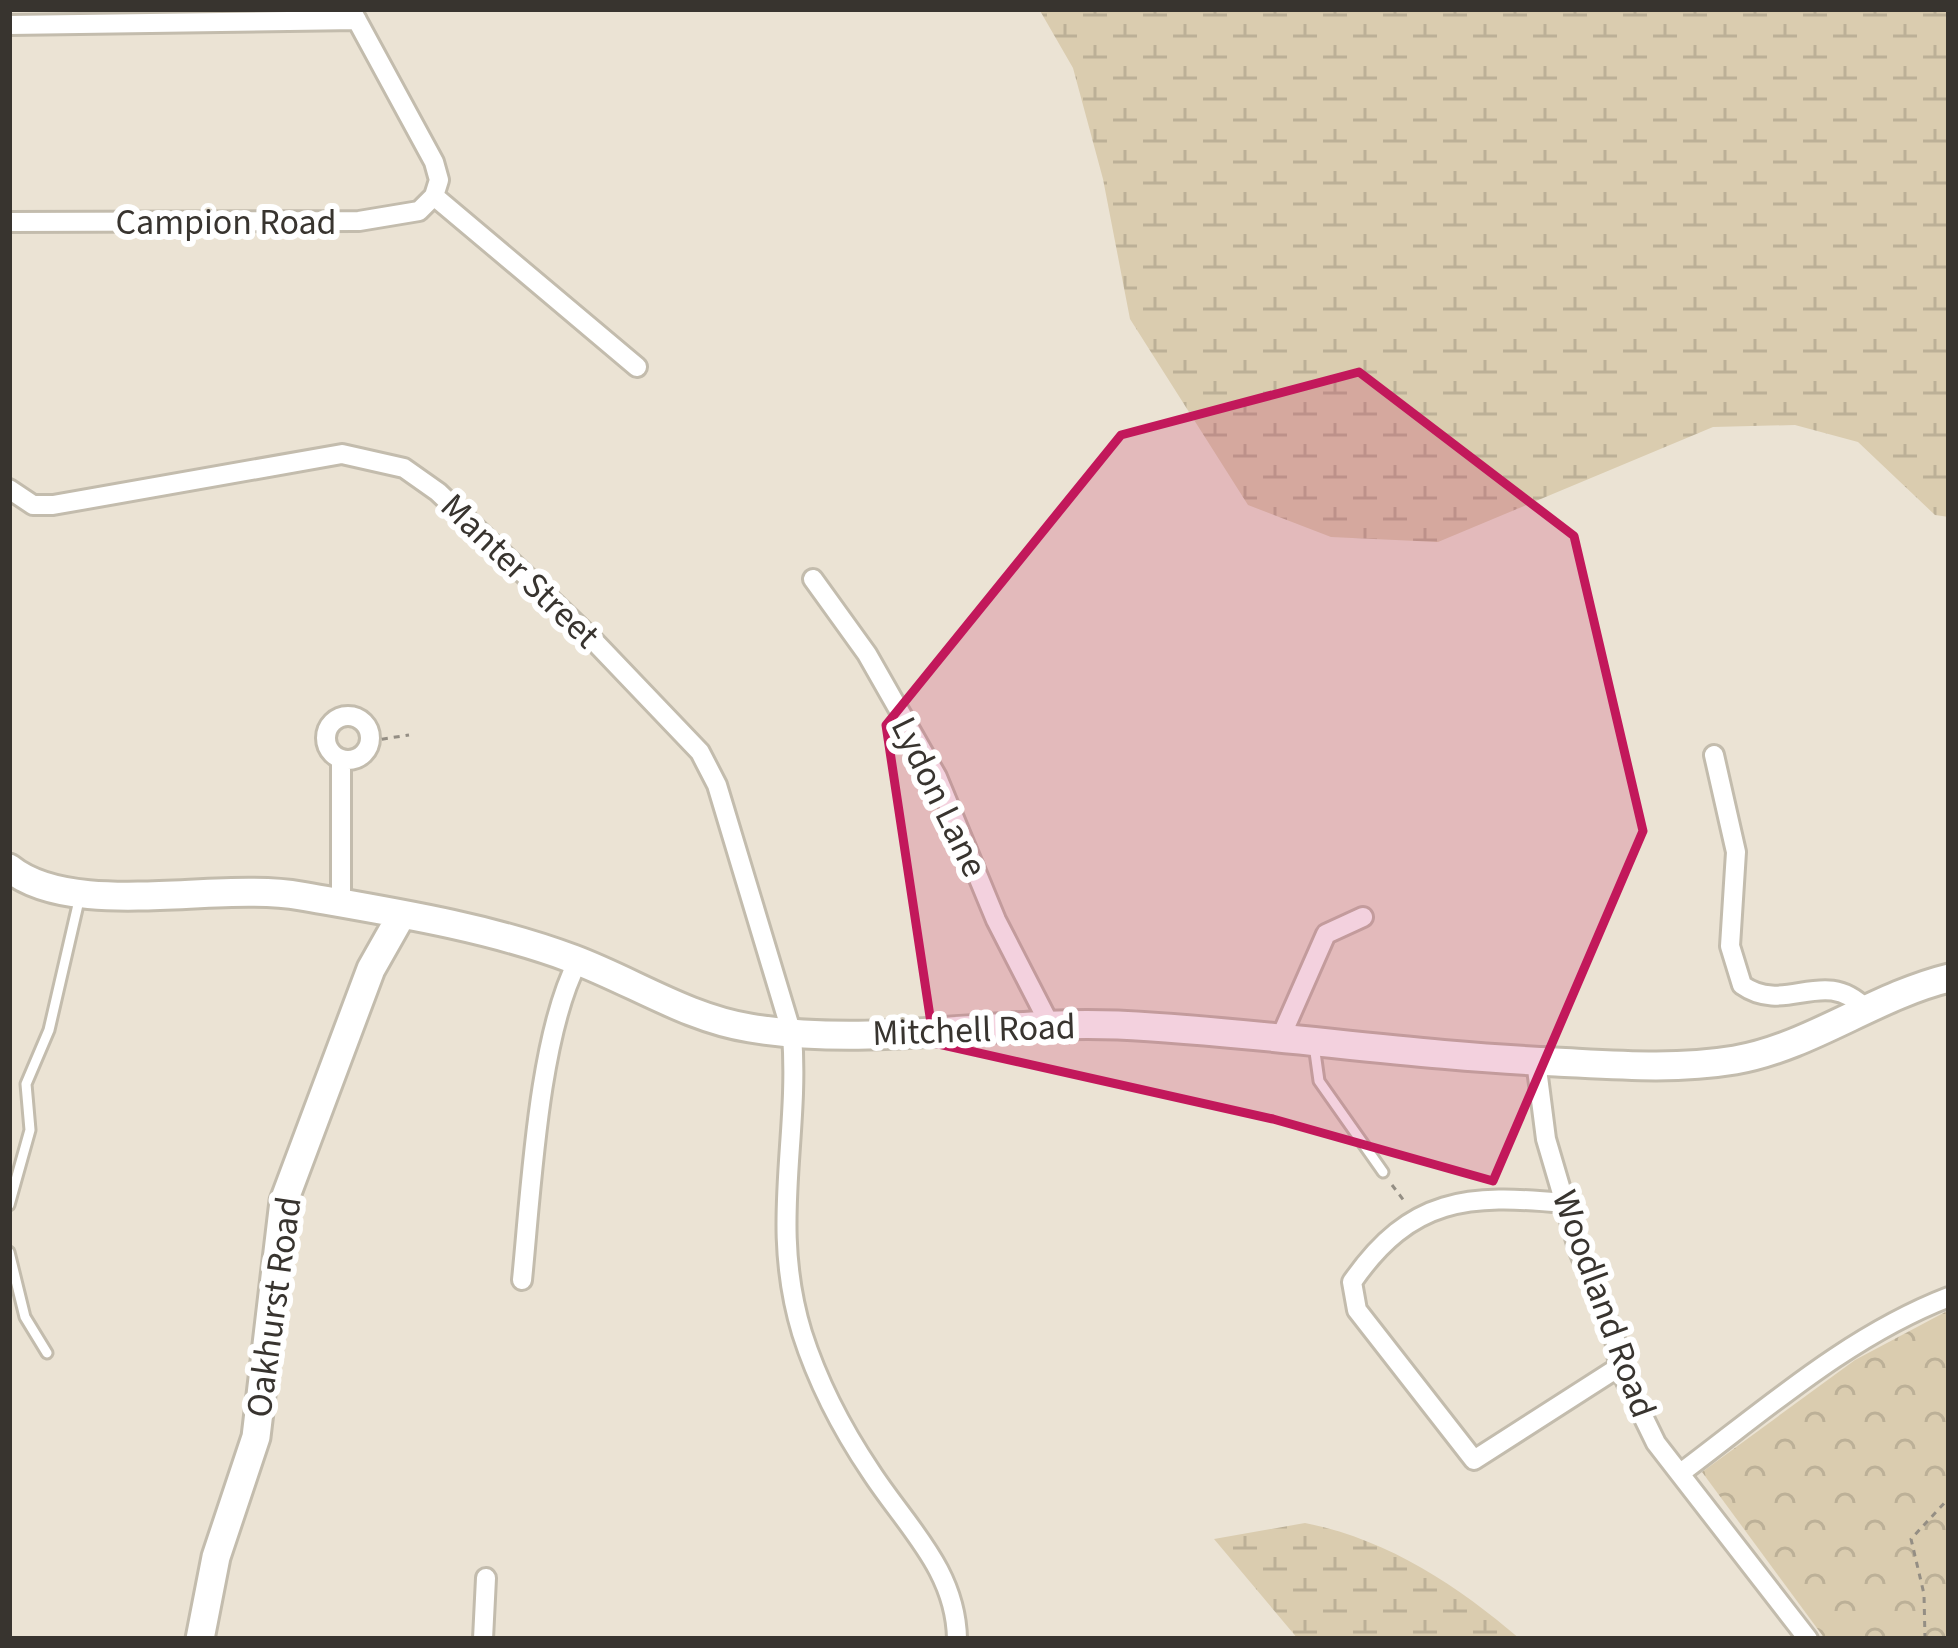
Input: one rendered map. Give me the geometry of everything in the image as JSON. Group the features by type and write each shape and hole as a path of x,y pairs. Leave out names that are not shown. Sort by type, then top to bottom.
{"street":[{"path":"9,25 354,15 434,162 439,180 434,196 637,367"},
{"name":"Campion Road","path":"9,222 359,221 418,211 434,196"},
{"name":"Manter Street","path":"12,493 33,505 92,500 342,454 404,467 482,532 700,752 717,785 792,1034 795,1066 783,1209 799,1320 844,1431 946,1581 957,1639"},
{"name":"Lydon Lane","path":"813,579 877,669 937,777 996,920 1050,1025"},
{"path":"341,760 359,757 370,741 368,724 358,715 326,727 327,745 341,760 341,904"},
{"path":"1714,755 1736,852 1730,946 1742,985 1770,996 1832,987 1849,991 1865,1009"},
{"name":"Mitchell Road","path":"9,868 21,878 80,896 271,891 401,916 578,961 704,1017 792,1034 1135,1026 1314,1045 1676,1068 1737,1060 1949,978"},
{"name":"Oakhurst Road","path":"200,1639 216,1557 256,1437 284,1201 371,969 401,916"},
{"path":"1280,1042 1326,934 1363,916"},
{"path":"522,1280 528,1199 554,1032 578,961"},
{"name":"Woodland Road","path":"1536,1061 1546,1139 1596,1300 1615,1339 1619,1366 1656,1443 1808,1639"},
{"path":"1564,1203 1460,1200 1417,1217 1372,1254 1352,1282 1357,1310 1474,1460 1619,1366"},
{"path":"1682,1472 1839,1355 1912,1311 1949,1297"},
{"path":"482,1639 486,1578"}],"lane":[{"path":"9,1205 29,1130 26,1084 49,1030 80,896"},
{"path":"1314,1045 1319,1081 1382,1172"},
{"path":"9,1252 25,1317 47,1353"}],"path":[{"path":"370,741 409,735"},
{"path":"1382,1172 1417,1217"},
{"path":"1924,1639 1924,1594 1911,1539 1949,1498"}],"highlighted area":[{"path":"1359,372 1574,536 1643,831 1493,1181 1273,1119 934,1043 886,725 1121,435"}],"green space":[{"path":"1039,9 1949,9 1949,517 1935,515 1858,442 1795,425 1713,427 1438,542 1331,537 1248,505 1130,319 1103,179 1073,68"},
{"path":"1949,1310 1949,1639 1825,1639 1702,1472 1855,1360"},
{"path":"1305,1523 1364,1540 1420,1567 1520,1639 1298,1639 1214,1539"}]}
